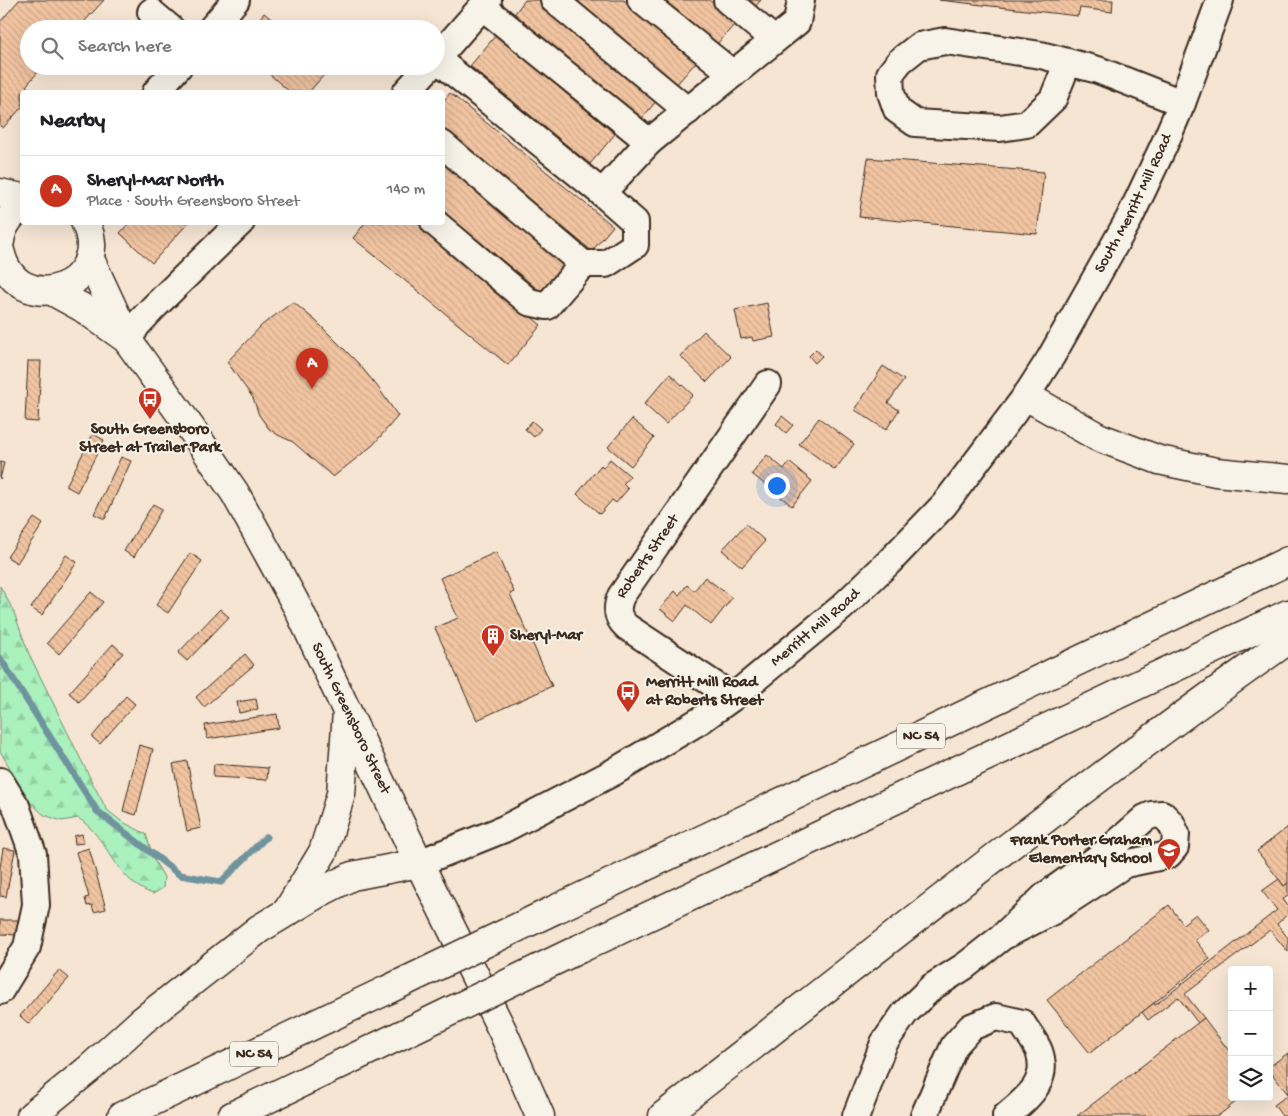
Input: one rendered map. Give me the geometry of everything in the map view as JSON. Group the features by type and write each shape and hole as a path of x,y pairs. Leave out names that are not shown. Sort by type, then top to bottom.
{"main road":[{"path":"0,193 20,198"},
{"path":"9,279 0,241 5,225 20,208"},
{"path":"52,291 76,280 84,269 91,246 86,225"},
{"name":"South Greensboro Street","path":"89,257 128,340 235,494 298,608 503,1032 540,1116"},
{"name":"South Greensboro Street","path":"9,279 35,290 52,291 84,308 128,340"},
{"path":"1026,396 1098,437 1159,460 1216,472 1288,479"},
{"name":"NC 54","path":"122,1116 1288,561"},
{"path":"232,1116 579,949 1288,614"},
{"path":"663,1116 1063,805 1220,688 1288,640"},
{"path":"287,911 323,852 342,794 348,712"},
{"path":"31,1116 90,1068 142,1021 259,929 287,911 352,876 420,863"}],"street":[{"path":"219,20 236,0"},
{"path":"554,0 688,111"},
{"path":"641,0 732,74"},
{"path":"727,0 774,40"},
{"path":"602,192 649,142 796,22 801,0"},
{"name":"South Merritt Mill Road","path":"1026,396 1051,358 1129,219 1182,103 1220,0"},
{"path":"445,49 485,3 649,142"},
{"path":"151,12 160,20"},
{"path":"1068,62 1053,99 1027,124 1000,128 915,123 897,110 891,93 890,74 900,61 919,46 945,41 1041,55 1068,62 1098,70 1182,103"},
{"path":"445,66 602,192 635,222 635,245 606,264 583,264 445,147"},
{"path":"158,90 171,75"},
{"path":"408,90 422,75"},
{"path":"128,340 137,325 154,306 239,225"},
{"path":"438,225 528,302 547,306 583,264"},
{"name":"Roberts Street","path":"733,697 626,627 620,621 617,614 617,605 621,596 768,384"},
{"name":"Merritt Mill Road","path":"420,863 504,829 612,773 700,720 733,697 841,608 889,562 944,505 1026,396"},
{"path":"0,781 16,806 34,854 36,904 27,947 0,991"},
{"path":"856,1116 884,1044 905,1013 932,987 965,966 1002,937 1045,896 1109,850 1145,818 1162,814 1171,823 1176,834 1175,846 1168,855 1125,864 1051,912 1002,937"},
{"path":"924,1116 954,1046 971,1027 996,1017 1022,1023 1039,1050 1042,1073 1031,1095 1006,1116"}],"green space":[{"path":"0,586 13,610 29,654 107,810 121,821 146,834 154,860 164,877 163,888 153,894 140,888 121,870 89,826 78,818 62,821 44,815 29,801 0,751"}],"building":[{"path":"19,0 104,0 86,20 20,20 20,75 35,75 26,86 31,90 20,90 20,109 3,128 0,126 0,22"},
{"path":"525,0 539,0 658,99 639,122 512,17"},
{"path":"576,0 624,0 697,61 677,84"},
{"path":"661,0 709,0 736,23 716,45"},
{"path":"746,0 761,0 755,7"},
{"path":"939,0 1113,0 1112,12 1080,8 1078,16"},
{"path":"264,13 272,20 258,20"},
{"path":"496,35 615,134 590,164 470,66"},
{"path":"270,75 324,75 311,90 288,90"},
{"path":"450,93 613,226 592,251 445,131 445,99"},
{"path":"868,158 1044,172 1037,234 859,217"},
{"path":"445,161 567,261 541,292 445,213"},
{"path":"127,225 186,225 152,263 120,233"},
{"path":"364,225 421,225 541,325 508,365 353,238"},
{"path":"293,302 316,321 358,363 398,416 373,445 333,477 293,442 269,429 259,415 253,398 227,362 262,325"},
{"path":"767,303 774,337 753,341 752,337 741,339 735,310"},
{"path":"704,331 731,357 707,382 680,356"},
{"path":"816,349 822,356 815,363 809,356"},
{"path":"28,361 41,361 38,422 25,421"},
{"path":"883,366 904,380 888,403 899,410 886,430 855,410"},
{"path":"670,374 693,395 666,424 644,404"},
{"path":"782,416 793,425 786,433 776,424"},
{"path":"819,418 854,444 835,470 799,444"},
{"path":"632,419 654,438 631,466 608,447"},
{"path":"532,421 541,429 534,437 525,429"},
{"path":"93,434 104,440 77,492 66,486"},
{"path":"767,455 784,469 789,462 812,481 792,506 752,474"},
{"path":"121,457 131,461 105,519 94,514"},
{"path":"610,459 630,476 623,484 628,489 616,503 612,500 600,514 577,494 601,465 603,468"},
{"path":"0,462 4,463 0,479"},
{"path":"153,504 162,509 134,557 124,551"},
{"path":"34,518 43,524 17,563 7,557"},
{"path":"746,524 765,541 742,567 722,550"},
{"name":"Sheryl-Mar","path":"496,552 514,592 510,594 552,686 477,720 435,628 458,618 440,578"},
{"path":"190,553 202,561 168,613 156,605"},
{"path":"66,555 77,562 42,615 31,608"},
{"path":"705,577 732,598 711,625 687,605 675,621 660,609 675,591 679,595 687,585 694,591"},
{"path":"91,592 103,602 59,654 47,643"},
{"path":"220,609 229,617 187,661 178,653"},
{"path":"113,644 123,653 79,702 69,693"},
{"path":"245,654 254,665 204,707 196,697"},
{"path":"126,696 135,704 100,744 92,737"},
{"path":"256,699 258,709 239,713 237,702"},
{"path":"277,714 279,728 207,739 205,725"},
{"path":"139,745 153,749 136,815 123,811"},
{"path":"187,761 201,828 187,831 173,764"},
{"path":"214,764 268,768 267,780 213,777"},
{"path":"1288,827 1288,883 1284,886 1257,851"},
{"path":"82,834 84,843 75,844 74,836"},
{"path":"3,848 15,850 6,897 0,896 0,868"},
{"path":"89,848 106,909 94,912 92,905 87,906 85,898 89,897 76,852"},
{"path":"1279,879 1284,886 1288,883 1288,896 1283,899 1288,906 1288,914 1277,924 1288,938 1288,952 1270,930 1185,994 1204,1018 1198,1023 1178,997 1148,1020 1142,1012 1154,1003 1155,1005 1277,910 1262,891"},
{"path":"1169,905 1183,924 1196,914 1209,930 1195,940 1210,959 1090,1053 1047,1000"},
{"path":"0,920 18,920 17,935 0,934"},
{"path":"59,970 69,978 29,1024 20,1016"},
{"path":"1204,1018 1228,1050 1228,1101 1237,1101 1218,1116 1077,1116"},
{"path":"1288,1053 1288,1094 1273,1075 1273,1064"},
{"path":"1288,1095 1288,1116 1282,1116 1274,1105"}],"waterway":[{"path":"0,658 97,811 180,875 221,882 266,837"}],"place":[{"name":"Sheryl-Mar North","path":"312,389"},
{"name":"South Greensboro Street at Trailer Park","path":"150,420"},
{"name":"Sheryl-Mar","path":"493,657"},
{"name":"Merritt Mill Road at Roberts Street","path":"628,713"},
{"name":"Frank Porter Graham Elementary School","path":"1169,871"}]}
